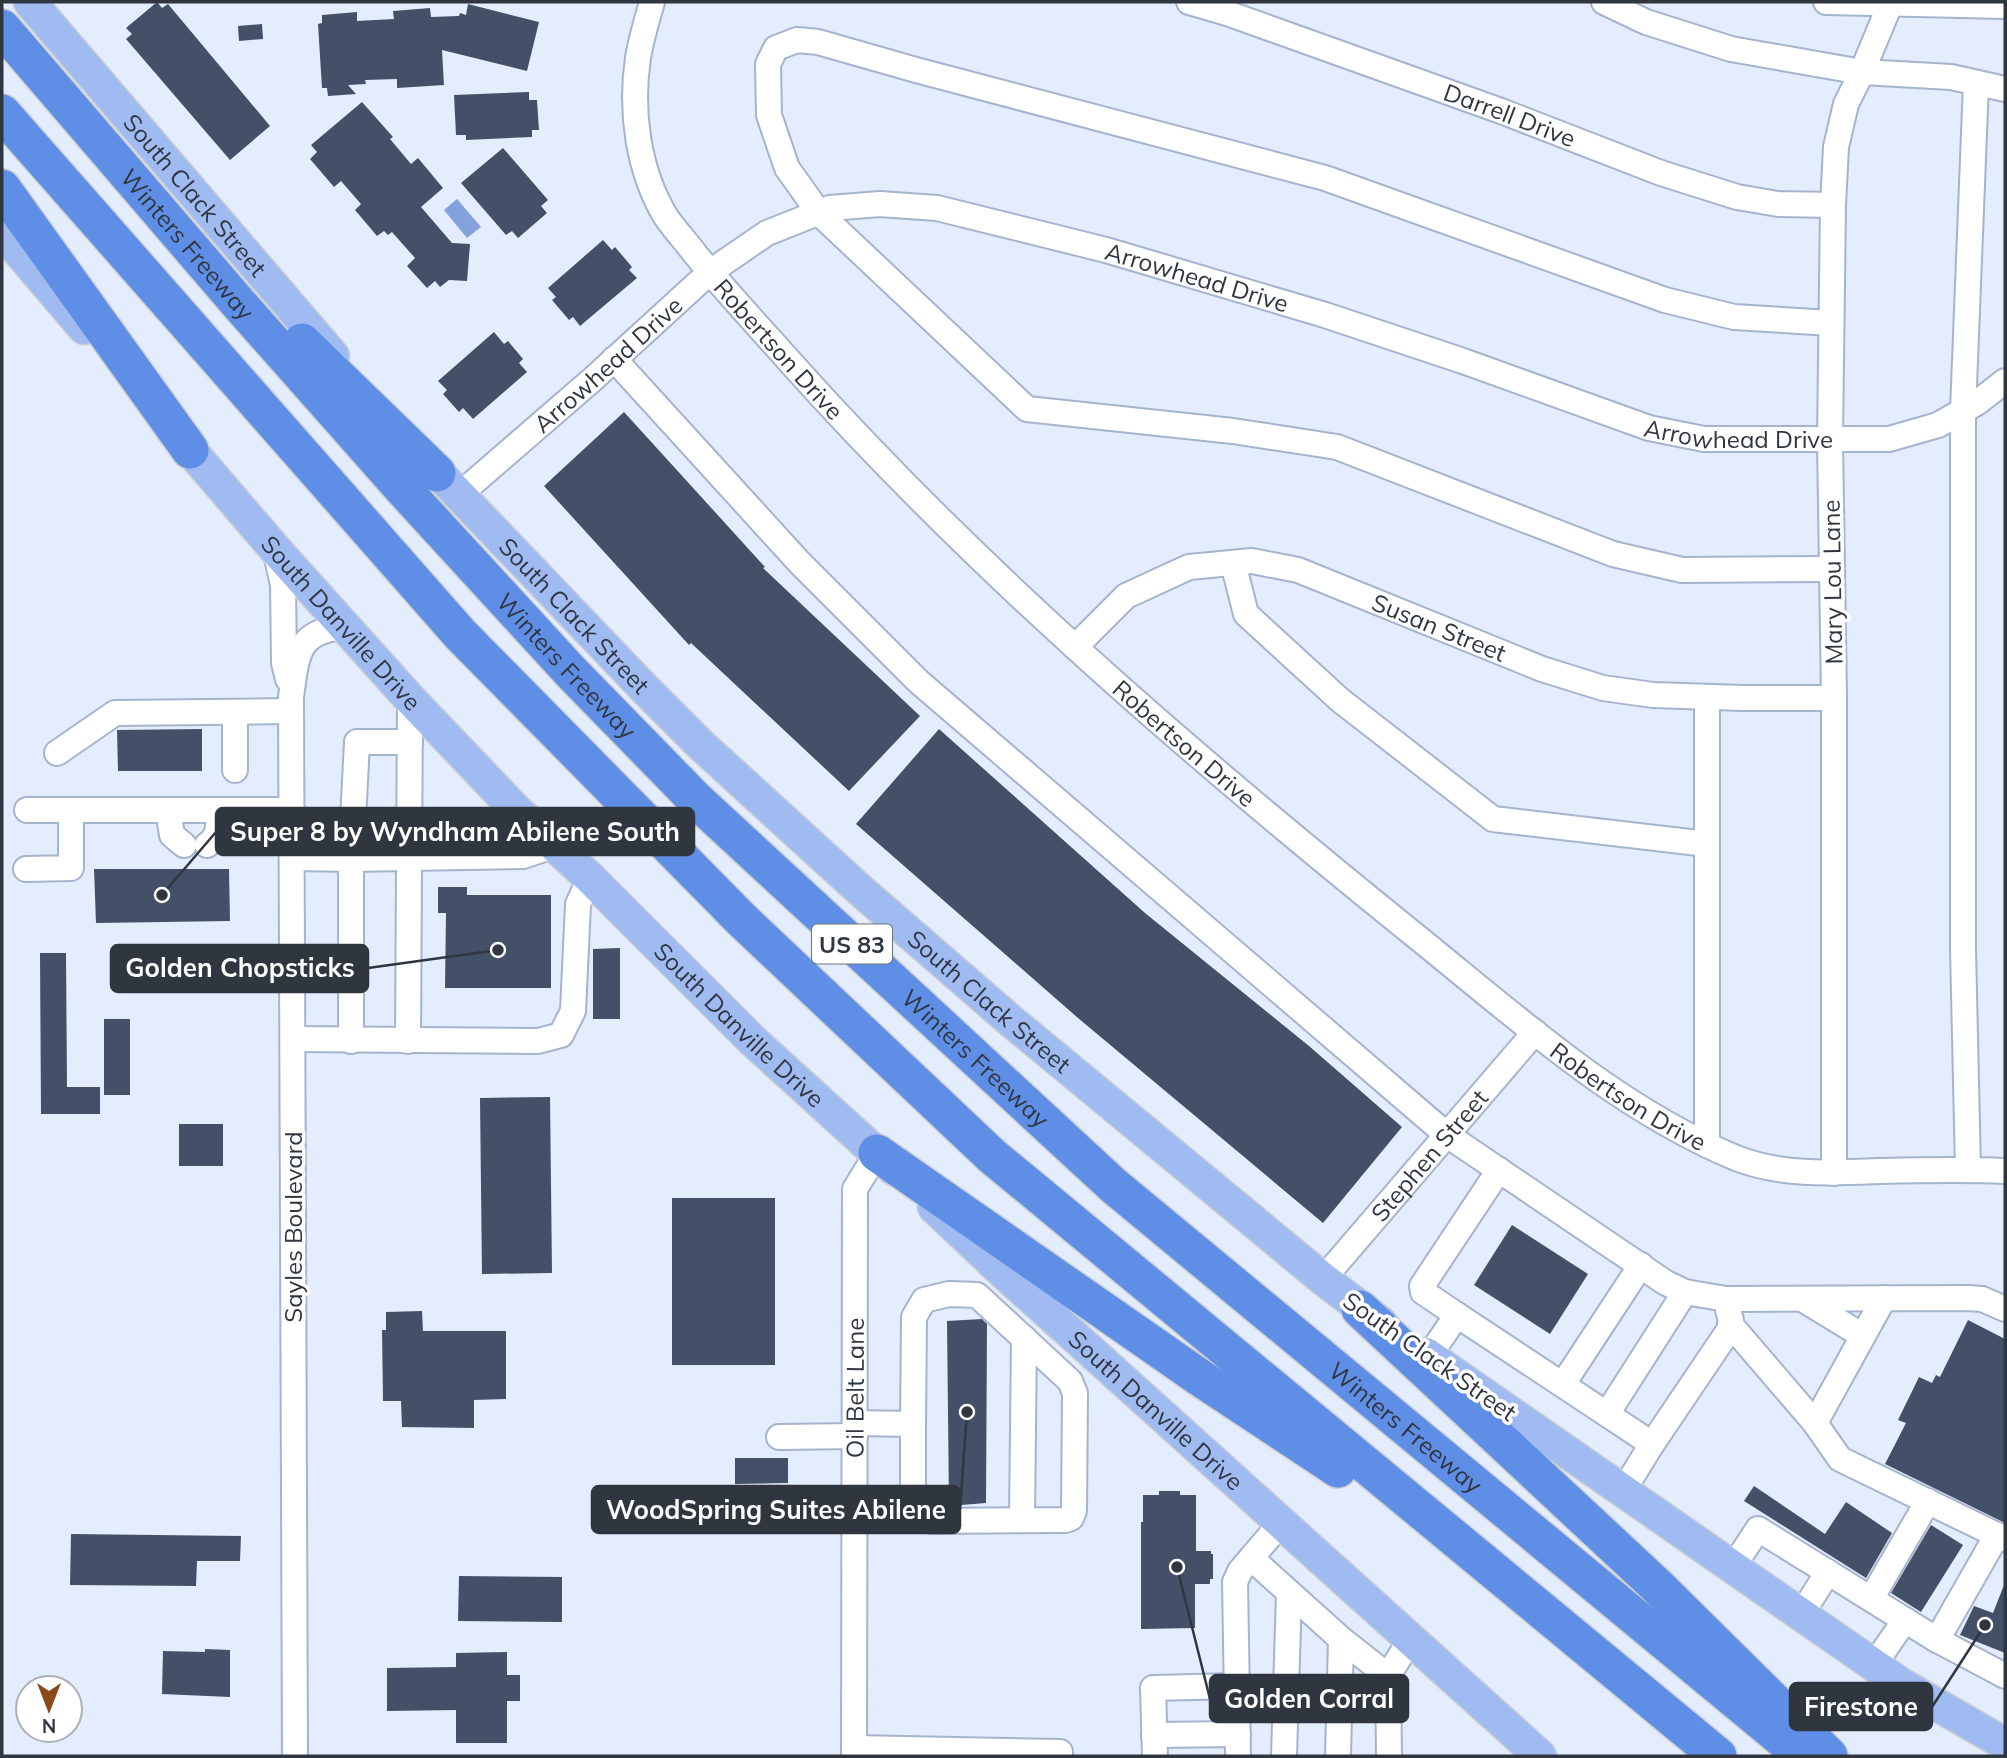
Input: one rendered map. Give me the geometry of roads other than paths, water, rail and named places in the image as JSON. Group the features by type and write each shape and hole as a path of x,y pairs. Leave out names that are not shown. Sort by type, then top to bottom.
{"highway":[{"name":"Winters Freeway","path":"2,27 239,304 421,508 570,671 694,798 1114,1186 1802,1756"},
{"name":"US 83","path":"2,113 460,634 742,920 992,1156 1718,1756"},
{"path":"122,167 448,484"},
{"path":"2,188 190,450"},
{"path":"877,1153 1199,1377 1492,1569"},
{"path":"1360,1309 1657,1586 1829,1756"}],"main road":[{"name":"South Clack Street","path":"30,2 316,336 448,484 692,735 860,890 1011,1021 1360,1309 1901,1684 2005,1744"},
{"name":"South Danville Drive","path":"2,232 275,549 410,699 516,810 590,878 752,1040 1004,1273 1540,1756"},
{"path":"1901,1684 1977,1756"}],"street":[{"name":"Robertson Drive","path":"652,2 638,57 635,99 639,139 647,177 667,218 710,272 861,440 1075,648 1298,841 1535,1032 1626,1101 1682,1134 1742,1160 1781,1171 2005,1171"},
{"name":"Darrell Drive","path":"1189,2 1501,111 1661,173 1737,197 1778,204 1833,205"},
{"path":"1604,2 1646,22 1731,49 1862,72 1951,77 2005,89"},
{"path":"1826,2 2005,6"},
{"name":"Mary Lou Lane","path":"1834,1173 1834,698 1830,440 1833,205 1836,147 1846,104 1891,3"},
{"path":"1831,323 1734,317 1665,300 1325,178 818,42 797,40 776,48 768,64 769,115 787,167 819,213 1027,409 1233,431 1337,447 1613,554 1682,570 1832,569"},
{"path":"1968,1169 1963,949 1963,411 1976,83"},
{"name":"Arrowhead Drive","path":"448,484 614,359 710,272 767,233 830,208 880,204 937,208 1107,250 1325,315 1464,361 1649,428 1704,439 1889,439 1938,425 2005,381"},
{"path":"614,359 799,562 919,682 1447,1135 1640,1265 1685,1292 1726,1299 1968,1298 1982,1299 2005,1309"},
{"name":"Sayles Boulevard","path":"275,549 283,585 284,663 291,704"},
{"name":"Susan Street","path":"1075,648 1126,596 1189,567 1252,561 1298,570 1542,669 1603,688 1653,695 1834,698"},
{"path":"1233,563 1246,614 1340,700 1493,819 1707,844"},
{"name":"Sayles Boulevard","path":"295,1756 291,704 298,656 305,642 325,628 346,627"},
{"path":"1707,697 1707,1145"},
{"path":"408,1041 410,699"},
{"path":"57,752 115,713 234,712 291,704"},
{"path":"234,712 235,770"},
{"path":"351,1041 351,859 356,743 410,742"},
{"path":"27,810 292,810"},
{"path":"26,869 71,868 71,810"},
{"path":"168,810 173,835 196,845 214,841 218,832 218,810"},
{"path":"292,858 523,856 556,845"},
{"path":"293,1039 538,1041 561,1035 573,1011 578,904 590,878"},
{"name":"Stephen Street","path":"1323,1279 1535,1032"},
{"name":"Oil Belt Lane","path":"854,1752 855,1189 877,1153"},
{"path":"1499,1170 1422,1286 1423,1292 1652,1444"},
{"path":"1563,1384 1640,1265"},
{"path":"1607,1414 1685,1292"},
{"path":"949,1294 978,1295 1024,1338 1069,1381 1075,1393 1074,1511 1071,1518 932,1521 921,1516 913,1506 914,1317 924,1300 949,1294"},
{"path":"1815,1423 1884,1298"},
{"path":"1623,1491 1729,1330 1726,1299"},
{"path":"1802,1299 1863,1336"},
{"path":"1429,1356 1457,1315"},
{"path":"1730,1324 1815,1423 1840,1459 2001,1537 1937,1640"},
{"path":"1023,1520 1024,1338"},
{"path":"779,1437 913,1424"},
{"path":"1871,1599 1928,1502"},
{"path":"1237,1686 1153,1688 1155,1746 1238,1745 1236,1582 1240,1571 1281,1523"},
{"path":"1733,1567 1758,1529 1937,1640 2005,1676"},
{"path":"1251,1558 1341,1640 1388,1676"},
{"path":"1801,1615 1828,1572"},
{"path":"1284,1756 1289,1594"},
{"path":"1874,1665 1905,1620"},
{"path":"1338,1756 1341,1640"},
{"path":"1389,1756 1388,1676 1410,1640"},
{"path":"854,1752 1060,1752 1060,1756"}],"water":[{"path":"457,199 481,227 467,238 444,210"}],"place":[{"name":"Super 8 by Wyndham Abilene South","path":"162,895"},
{"name":"Golden Chopsticks","path":"498,950"},
{"name":"WoodSpring Suites Abilene","path":"967,1412"},
{"name":"Golden Corral","path":"1177,1567"},
{"name":"Firestone","path":"1985,1625"}]}
